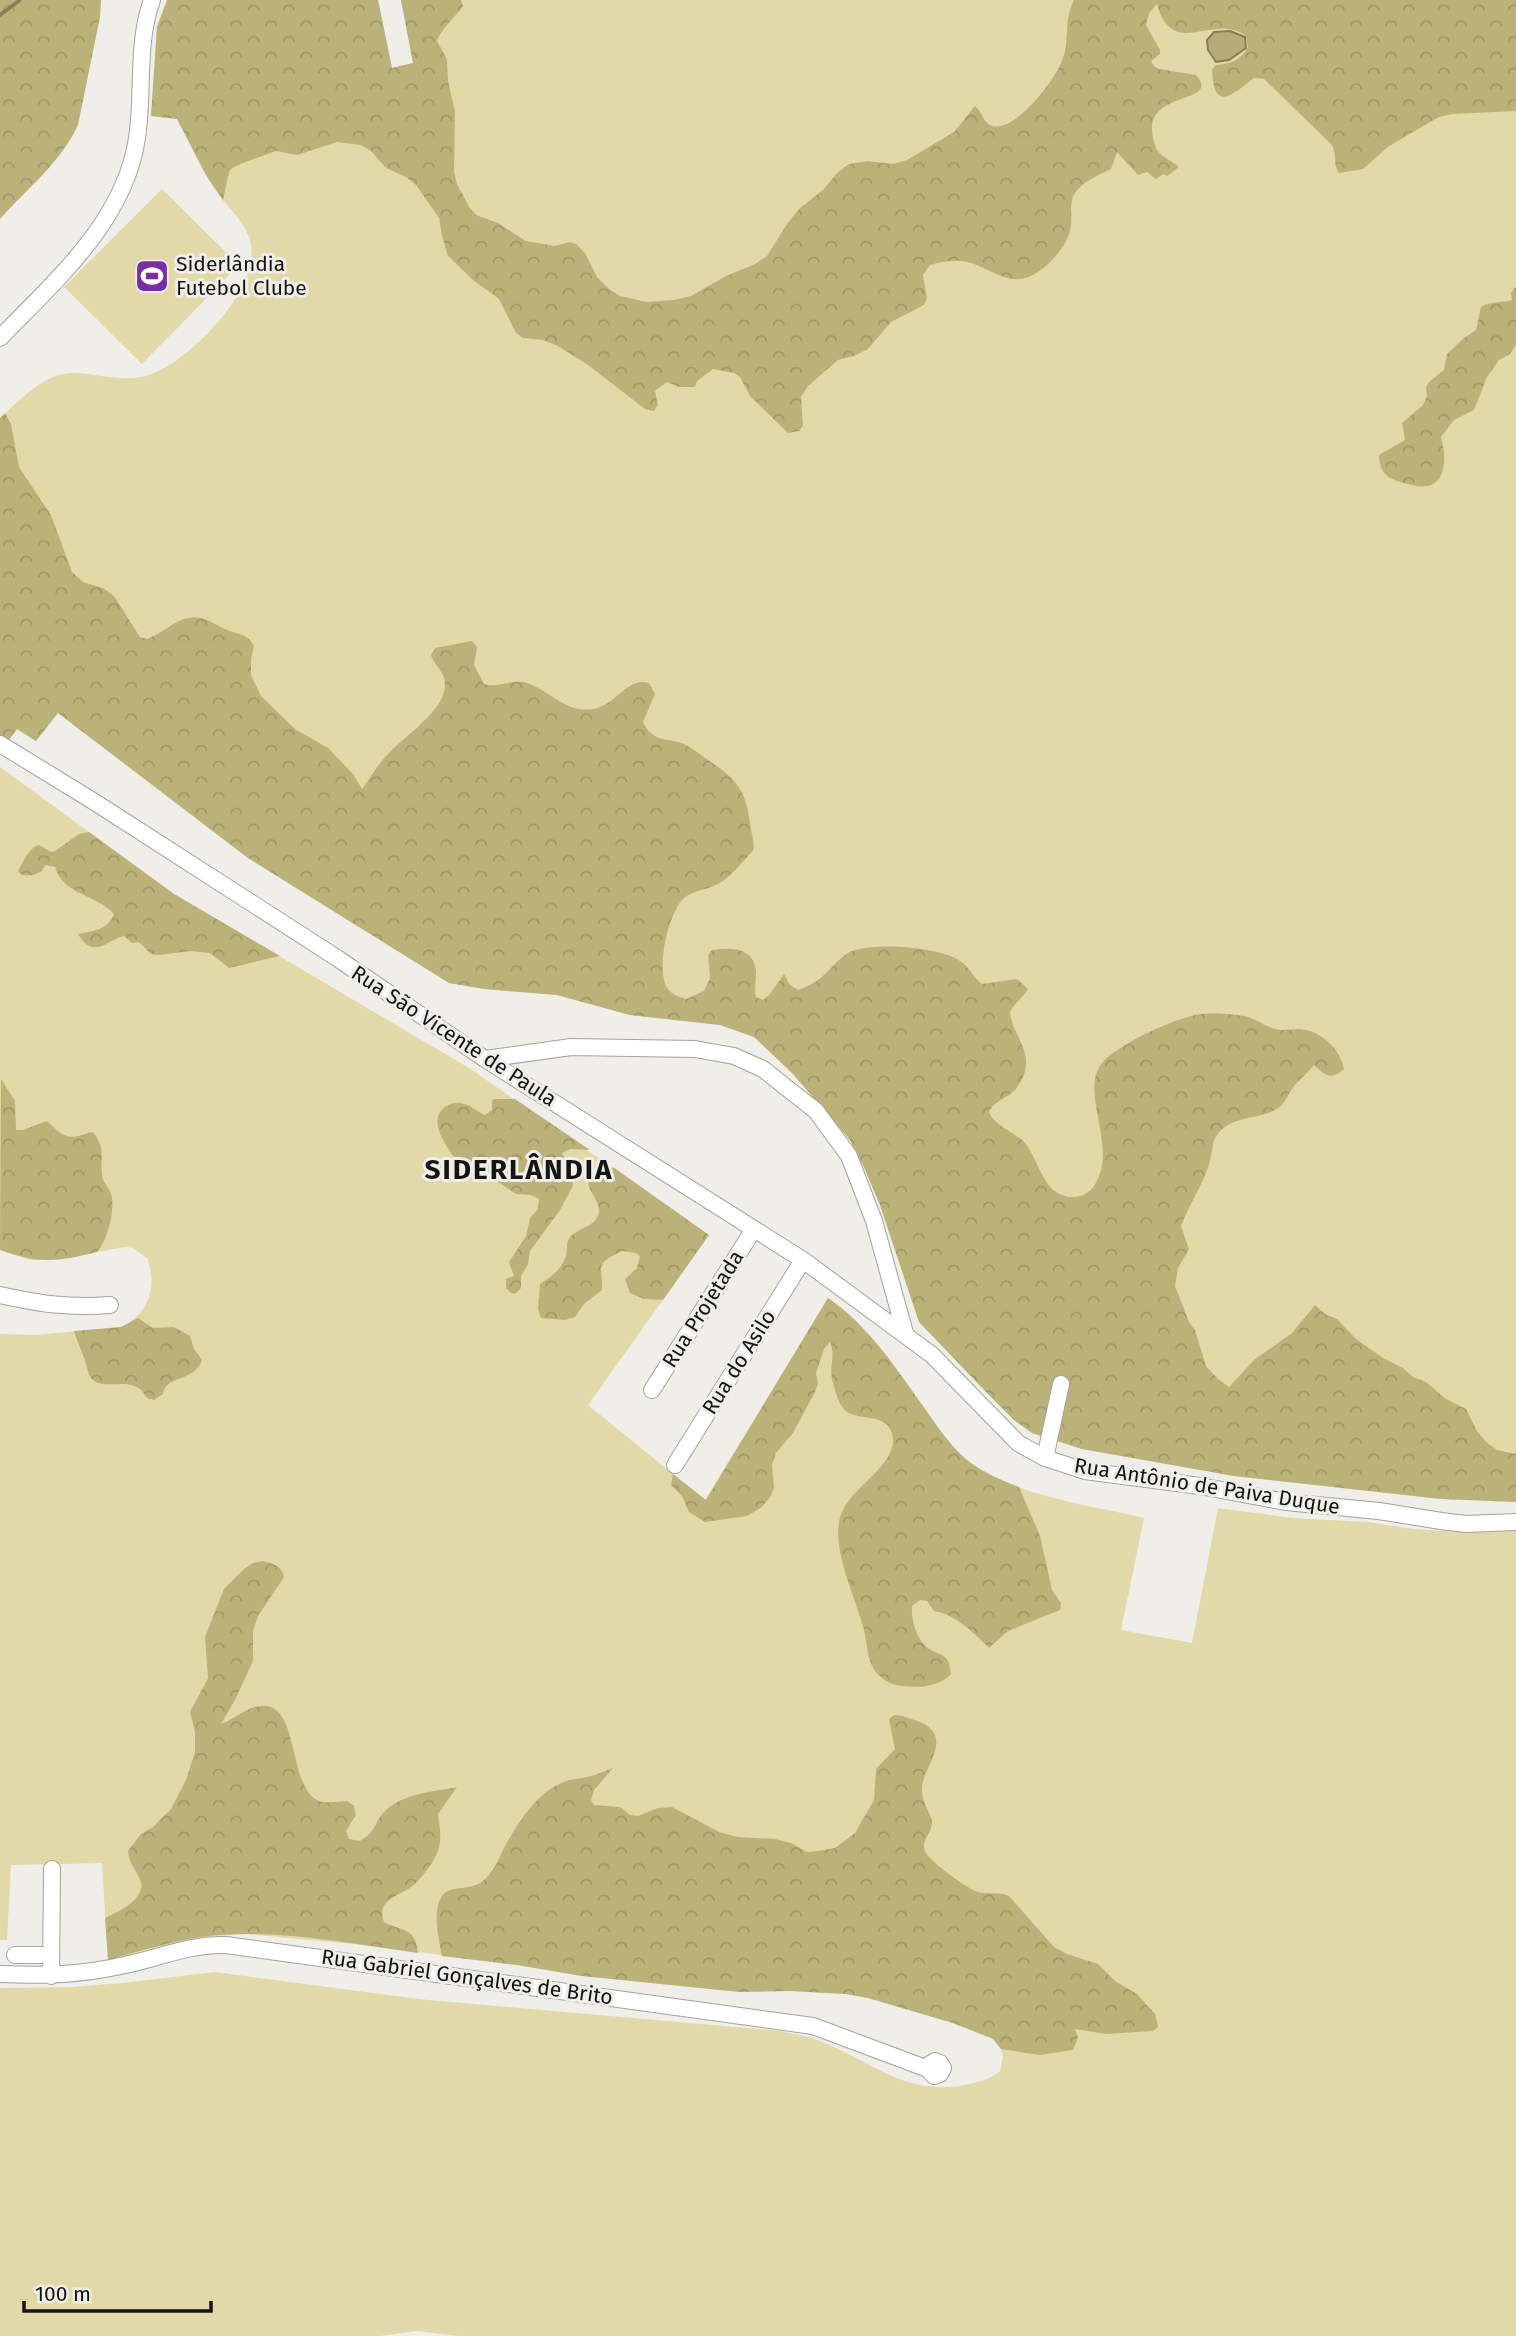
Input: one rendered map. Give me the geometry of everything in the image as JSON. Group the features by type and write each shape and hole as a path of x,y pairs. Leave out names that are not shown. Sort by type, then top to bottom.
{"street":[{"path":"0,338 93,237 122,192 138,137 145,27 152,0"},
{"name":"Rua São Vicente de Paula","path":"0,744 337,958 485,1059 803,1260 905,1333"},
{"path":"485,1059 571,1047 695,1049 734,1056 763,1069 816,1111 849,1156 874,1221 905,1333"},
{"name":"Rua Projetada","path":"652,1390 754,1229"},
{"name":"Rua do Asilo","path":"675,1465 803,1260"},
{"path":"0,1295 61,1307 110,1305"},
{"name":"Rua Antônio de Paiva Duque","path":"905,1333 932,1355 1018,1443 1045,1458 1085,1471 1200,1486 1286,1502 1379,1511 1454,1523 1516,1522"},
{"path":"1045,1458 1062,1384"},
{"path":"51,1976 52,1869"},
{"name":"Rua Gabriel Gonçalves de Brito","path":"0,1974 51,1976 82,1973 128,1965 209,1944 237,1946 813,2026 928,2069"},
{"path":"15,1955 51,1955"}],"shaded area":[{"path":"167,0 378,0 392,68 413,63 401,0 1516,0 1516,1502 1441,1499 1234,1476 1082,1449 1032,1433 1014,1420 919,1322 880,1205 850,1140 793,1074 754,1037 720,1025 630,1015 557,995 449,983 248,858 58,713 36,741 17,729 8,741 0,418 25,395 54,377 76,373 136,378 163,369 202,340 220,320 246,277 251,256 246,230 210,182 177,119 151,116 157,27"},
{"path":"1230,31 1245,37 1246,48 1229,60 1216,62 1208,50 1207,40 1214,32"},
{"name":"Siderlândia Futebol Clube","path":"162,189 239,265 142,364 64,287"},
{"path":"0,767 174,894 469,1068 709,1235 588,1405 705,1500 828,1298 855,1320 878,1346 942,1433 967,1460 1028,1491 1144,1518 1121,1630 1192,1643 1218,1508 1292,1518 1368,1522 1413,1529 1516,1531 1516,2336 459,2336 417,2331 380,2336 0,2336 0,1988 71,1987 215,1972 418,1999 780,2031 812,2038 903,2080 943,2087 965,2085 992,2077 1000,2071 1003,2057 994,2039 987,2036 953,2023 846,1994 740,1992 582,1976 364,1945 246,1934 169,1944 108,1960 102,1863 11,1865 7,1940 0,1940 0,1334 36,1335 121,1327 131,1322 144,1307 149,1298 152,1279 147,1258 133,1248 125,1247 51,1260 30,1260 0,1250"}],"green space":[{"path":"0,0 101,0 78,125 53,163 0,219"},
{"path":"167,0 378,0 392,68 413,63 401,0 461,0 463,6 437,41 447,59 448,81 455,112 454,172 457,184 470,208 476,215 498,223 526,241 555,246 570,242 576,244 585,253 597,277 609,289 620,296 647,302 691,296 767,256 799,209 849,164 867,161 893,164 907,160 954,132 975,106 992,126 1001,126 1012,121 1034,102 1059,67 1065,51 1069,16 1074,0 1516,0 1516,111 1439,117 1389,146 1363,169 1339,173 1332,145 1264,79 1254,78 1226,96 1216,92 1212,70 1216,65 1231,62 1242,55 1248,47 1246,36 1233,30 1183,33 1173,30 1164,21 1157,4 1149,13 1146,25 1160,50 1160,54 1151,61 1159,69 1196,75 1201,84 1200,90 1173,102 1155,116 1152,128 1157,150 1179,167 1167,176 1163,174 1156,179 1147,172 1138,175 1117,152 1111,169 1086,182 1075,193 1070,232 1063,247 1039,271 1024,279 1006,278 962,261 930,265 923,275 927,298 924,305 891,322 868,349 838,360 808,386 801,397 803,426 799,431 788,433 750,396 740,377 734,373 713,369 697,381 695,387 679,387 667,382 655,391 658,405 654,411 645,409 588,365 558,346 543,340 523,338 516,333 499,299 473,280 448,256 439,218 416,185 386,168 371,151 361,145 337,142 297,155 276,151 243,163 229,172 223,200 206,175 177,119 151,116 157,27"},
{"path":"1516,286 1516,345 1510,354 1499,360 1487,377 1474,410 1454,420 1441,437 1444,465 1438,480 1423,487 1389,477 1382,469 1379,455 1405,440 1402,423 1423,405 1427,396 1426,387 1444,370 1447,354 1476,330 1481,307 1512,300 1511,293"},
{"path":"5,413 11,424 19,467 51,515 72,572 83,582 103,588 114,596 140,637 147,639 183,620 198,618 249,639 254,646 251,675 261,696 295,729 328,748 353,774 362,789 384,758 432,713 439,703 445,684 431,655 435,648 472,641 477,647 474,665 484,684 527,683 577,709 597,708 635,684 649,683 655,694 643,722 647,729 655,736 688,746 730,776 744,798 754,843 753,851 728,877 714,886 688,895 678,905 668,928 663,956 664,981 668,989 686,999 704,991 710,978 708,955 712,950 728,949 741,951 752,958 756,973 756,997 763,1000 784,974 790,985 798,990 819,980 845,955 868,948 902,947 950,956 963,963 982,984 1017,979 1028,989 1010,1012 1025,1056 1024,1075 1015,1090 995,1104 989,1112 995,1121 1025,1143 1044,1178 1056,1192 1076,1197 1094,1186 1101,1171 1103,1155 1094,1089 1096,1075 1105,1059 1132,1041 1175,1021 1211,1013 1244,1016 1273,1028 1307,1030 1322,1037 1339,1054 1344,1069 1332,1076 1321,1072 1314,1065 1278,1108 1237,1121 1223,1129 1214,1140 1209,1165 1181,1226 1189,1249 1178,1268 1175,1286 1189,1322 1195,1330 1206,1366 1229,1387 1254,1360 1292,1333 1315,1305 1325,1314 1337,1319 1356,1339 1383,1358 1466,1409 1486,1442 1497,1450 1516,1454 1516,1502 1441,1499 1234,1476 1082,1449 1032,1433 1014,1420 919,1322 880,1205 850,1140 793,1074 754,1037 720,1025 630,1015 557,995 449,983 248,858 58,713 36,741 17,729 8,741 0,737 0,418"},
{"path":"89,832 174,894 280,956 229,968 210,953 191,951 151,954 139,942 132,943 124,936 101,946 90,946 78,934 104,927 114,914 65,884 55,867 45,865 42,871 29,876 18,871 35,847 39,845 51,852 55,851 79,834"},
{"path":"1,1079 15,1101 16,1130 47,1121 66,1136 76,1137 93,1132 97,1138 101,1148 102,1177 111,1194 112,1208 107,1233 97,1252 48,1260 26,1258 0,1250"},
{"path":"494,1099 515,1099 590,1150 570,1149 562,1153 572,1170 573,1186 560,1210 530,1251 528,1264 521,1276 521,1288 515,1294 506,1288 506,1279 514,1276 509,1262 526,1236 530,1218 538,1209 539,1199 531,1195 516,1194 491,1177 472,1176 451,1153 440,1133 438,1123 439,1114 450,1104 464,1104 485,1115 492,1110"},
{"path":"613,1167 709,1235 663,1300 644,1299 630,1293 625,1279 637,1268 640,1256 622,1251 603,1263 602,1290 584,1304 575,1317 565,1320 541,1318 538,1309 540,1284 552,1276 561,1265 566,1256 569,1238 598,1216 599,1207 588,1180 595,1175 607,1174"},
{"path":"828,1298 856,1321 880,1348 960,1454 985,1472 1019,1487 1040,1536 1052,1590 1061,1603 1060,1610 1008,1631 989,1648 957,1620 934,1611 927,1601 920,1600 912,1606 916,1631 926,1646 946,1658 951,1674 928,1686 902,1686 887,1681 877,1674 870,1661 864,1630 841,1555 839,1525 847,1503 887,1459 893,1439 886,1424 849,1413 841,1405 832,1379 830,1342 824,1349 816,1373 818,1383 815,1392 793,1433 776,1453 772,1465 774,1487 762,1507 747,1516 705,1522 689,1512 682,1496 671,1485 673,1474 706,1500"},
{"path":"138,1318 153,1328 174,1327 190,1336 194,1349 202,1360 193,1372 169,1383 163,1394 154,1400 147,1398 135,1386 104,1384 92,1379 74,1331 121,1327"},
{"path":"263,1561 279,1567 284,1577 258,1616 253,1631 253,1661 221,1724 255,1707 273,1708 282,1717 288,1730 302,1780 309,1793 319,1801 347,1801 354,1806 356,1815 346,1831 349,1839 360,1841 365,1838 384,1812 400,1801 419,1794 457,1787 438,1814 440,1843 426,1872 415,1884 383,1907 384,1922 411,1934 418,1953 319,1939 244,1934 191,1939 108,1960 105,1918 131,1903 140,1891 139,1877 128,1851 141,1834 153,1827 171,1809 186,1780 195,1752 195,1732 190,1712 208,1678 205,1637 224,1589 244,1569"},
{"path":"894,1715 920,1722 930,1728 935,1736 934,1753 922,1788 923,1799 932,1820 924,1845 929,1857 973,1890 1009,1896 1054,1947 1098,1964 1115,1981 1137,1994 1155,2014 1158,2027 1153,2031 1106,2034 1075,2029 1078,2037 1073,2050 1040,2055 1001,2049 993,2039 953,2023 846,1994 740,1992 582,1976 442,1956 437,1918 440,1899 446,1892 473,1886 485,1880 522,1818 537,1800 556,1786 613,1768 594,1790 591,1800 594,1805 620,1807 630,1815 638,1816 658,1808 672,1807 719,1832 737,1837 775,1839 791,1843 807,1852 835,1848 855,1833 874,1800 876,1769 895,1749 889,1719"}],"waterway":[{"path":"0,15 20,0"}],"place":[{"name":"Siderlândia Futebol Clube","path":"152,276"}],"district":[{"name":"SIDERLÂNDIA","path":"519,1169"}]}
